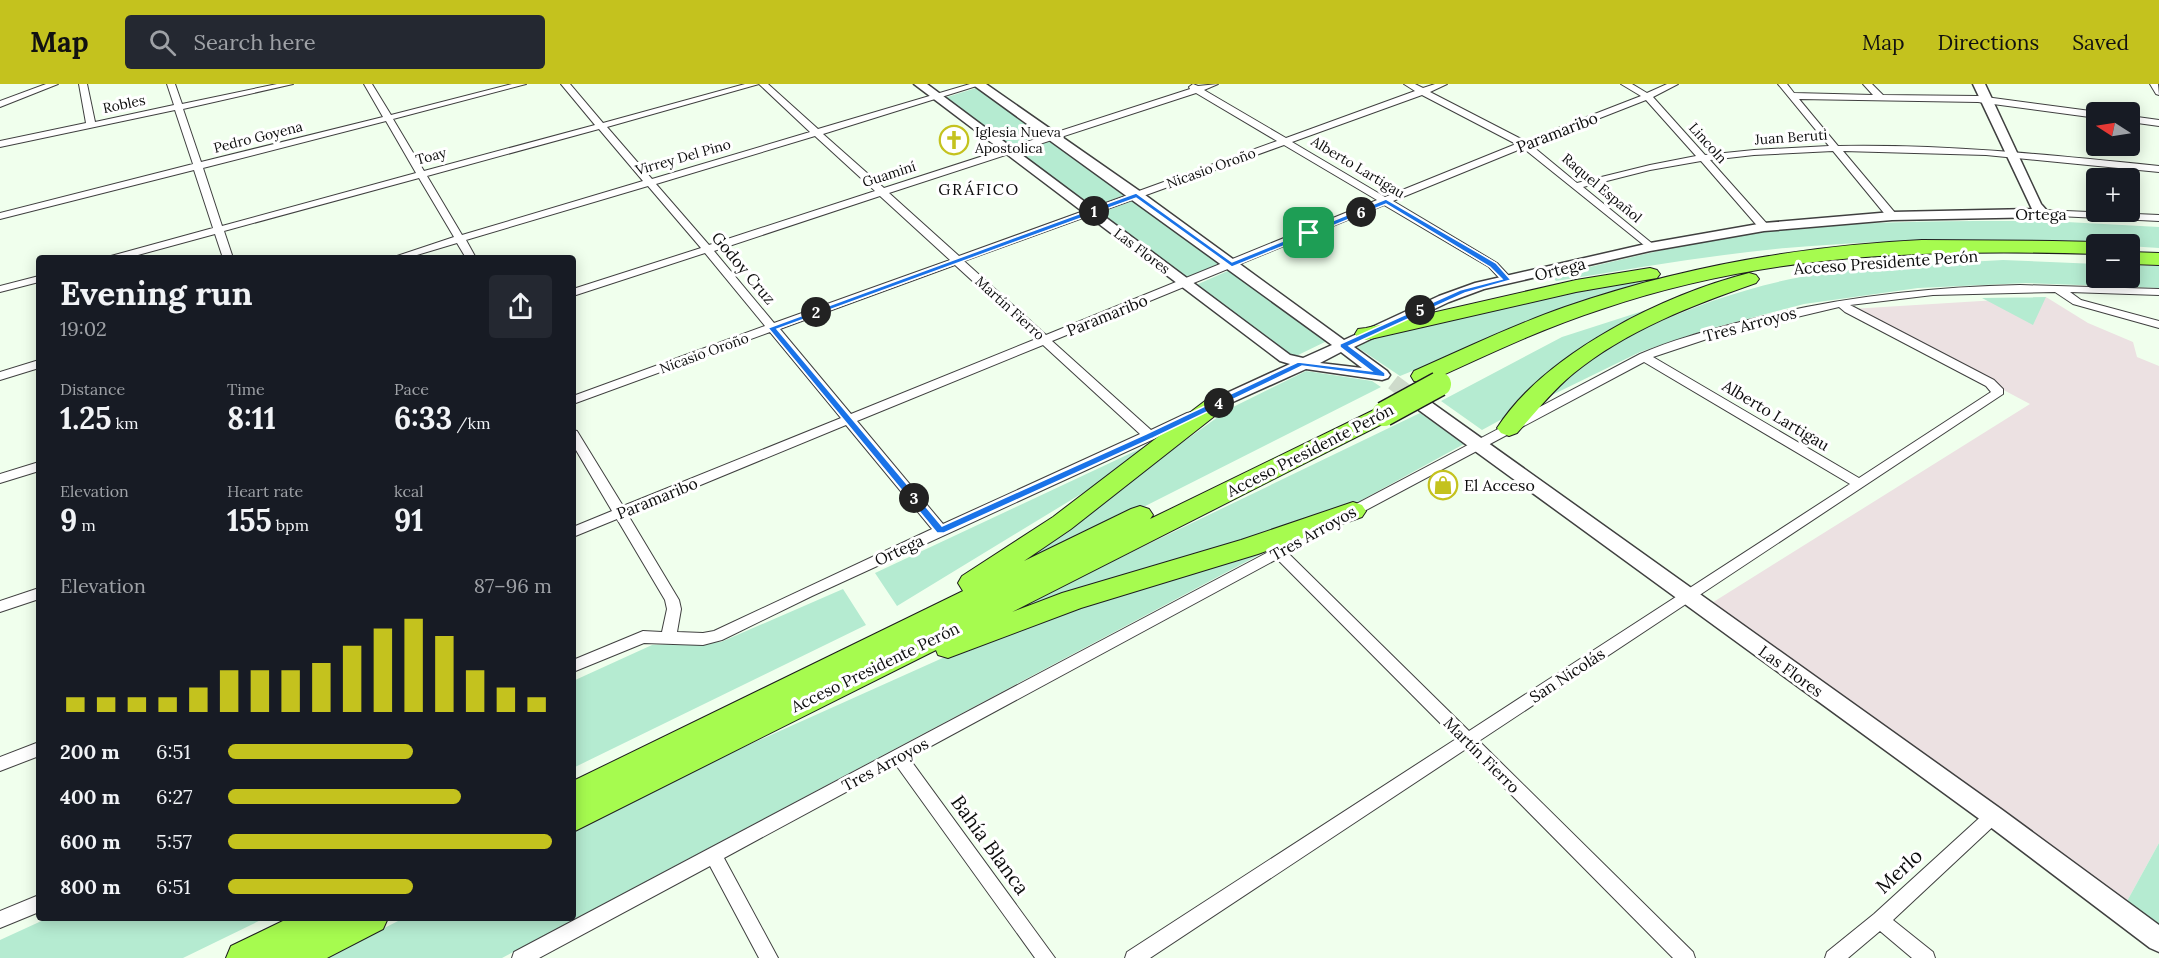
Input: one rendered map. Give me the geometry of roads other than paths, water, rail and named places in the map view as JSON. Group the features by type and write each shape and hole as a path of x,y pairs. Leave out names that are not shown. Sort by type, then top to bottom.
{"highway":[{"name":"Acceso Presidente Perón","path":"576,816 781,714 1431,380 1530,340 1592,318 1758,269 1864,249 1913,246 2086,248"},
{"path":"2140,250 2159,251"},
{"name":"Acceso Presidente Perón","path":"1758,269 1925,256 2086,256"},
{"path":"2140,258 2159,259"},
{"path":"1366,334 1613,279 1758,269"},
{"path":"1509,428 1566,367 1610,339 1758,269"},
{"path":"804,681 997,567 1062,523 1213,406"},
{"name":"Acceso Presidente Perón","path":"576,795 804,681 1377,408"},
{"path":"781,714 1072,600 1249,547 1353,512"},
{"path":"243,958 319,921"},
{"path":"291,958 365,921"}],"street":[{"path":"0,104 54,84"},
{"path":"83,84 91,125"},
{"path":"171,84 227,255"},
{"name":"Robles","path":"0,144 270,86 289,84"},
{"path":"368,84 469,255"},
{"name":"Pedro Goyena","path":"0,216 522,84"},
{"name":"Godoy Cruz","path":"565,84 707,249 941,531"},
{"name":"Toay","path":"125,255 755,84"},
{"name":"Martín Fierro","path":"763,84 1150,436"},
{"name":"Las Flores","path":"920,84 1286,358 1301,363 1388,379 1136,195 979,84"},
{"name":"Virrey Del Pino","path":"406,255 979,84"},
{"name":"Guaminí","path":"576,292 1052,137 1193,87 1214,84"},
{"name":"Raquel Español","path":"1408,84 1524,144 1650,247"},
{"name":"Nicasio Oroño","path":"576,399 1443,84"},
{"name":"Lincoln","path":"1625,84 1647,95 1764,227"},
{"name":"Paramaribo","path":"576,531 1524,144 1635,102 1674,84"},
{"path":"1782,84 1892,216"},
{"path":"1867,84 1881,98"},
{"path":"1979,84 2035,205 2042,213"},
{"path":"2154,84 2159,92"},
{"name":"Alberto Lartigau","path":"1193,87 1493,265 1507,280"},
{"path":"1793,96 1986,100 2086,114"},
{"path":"2140,120 2159,123"},
{"name":"Juan Beruti","path":"1576,186 1703,158 1835,148 2011,153 2159,169"},
{"name":"Ortega","path":"576,665 643,637 669,636 703,639 717,636 1150,436 1301,363 1462,292 1650,247 1764,227 1892,216 2042,213 2159,218"},
{"path":"0,289 36,280"},
{"path":"2056,289 2077,302 2159,326"},
{"name":"Tres Arroyos","path":"521,958 1644,357 1685,341 1772,317 1914,294 1974,290 2056,289 2159,292"},
{"name":"San Nicolás","path":"1134,958 1997,394 1997,389 1990,383 1849,310 1842,304"},
{"name":"Alberto Lartigau","path":"1644,357 1860,484"},
{"path":"0,376 36,365"},
{"name":"Las Flores","path":"1422,404 1993,816 2159,940"},
{"path":"576,439 672,600 674,609 669,636"},
{"path":"0,479 36,467"},
{"name":"Martín Fierro","path":"1279,552 1686,958"},
{"path":"0,607 36,593"},
{"path":"0,764 36,750"},
{"name":"Bahía Blanca","path":"899,757 1046,958"},
{"name":"Merlo","path":"1834,958 1880,920 1993,816"},
{"path":"714,855 769,958"},
{"path":"0,920 36,904"},
{"path":"1880,920 1926,958"}],"tunnel":[{"path":"1393,382 1422,404"}],"place":[{"name":"Iglesia Nueva Apostolica","path":"954,140"},
{"name":"El Acceso","path":"1443,485"}],"district":[{"name":"GRÁFICO","path":"979,189"}]}
